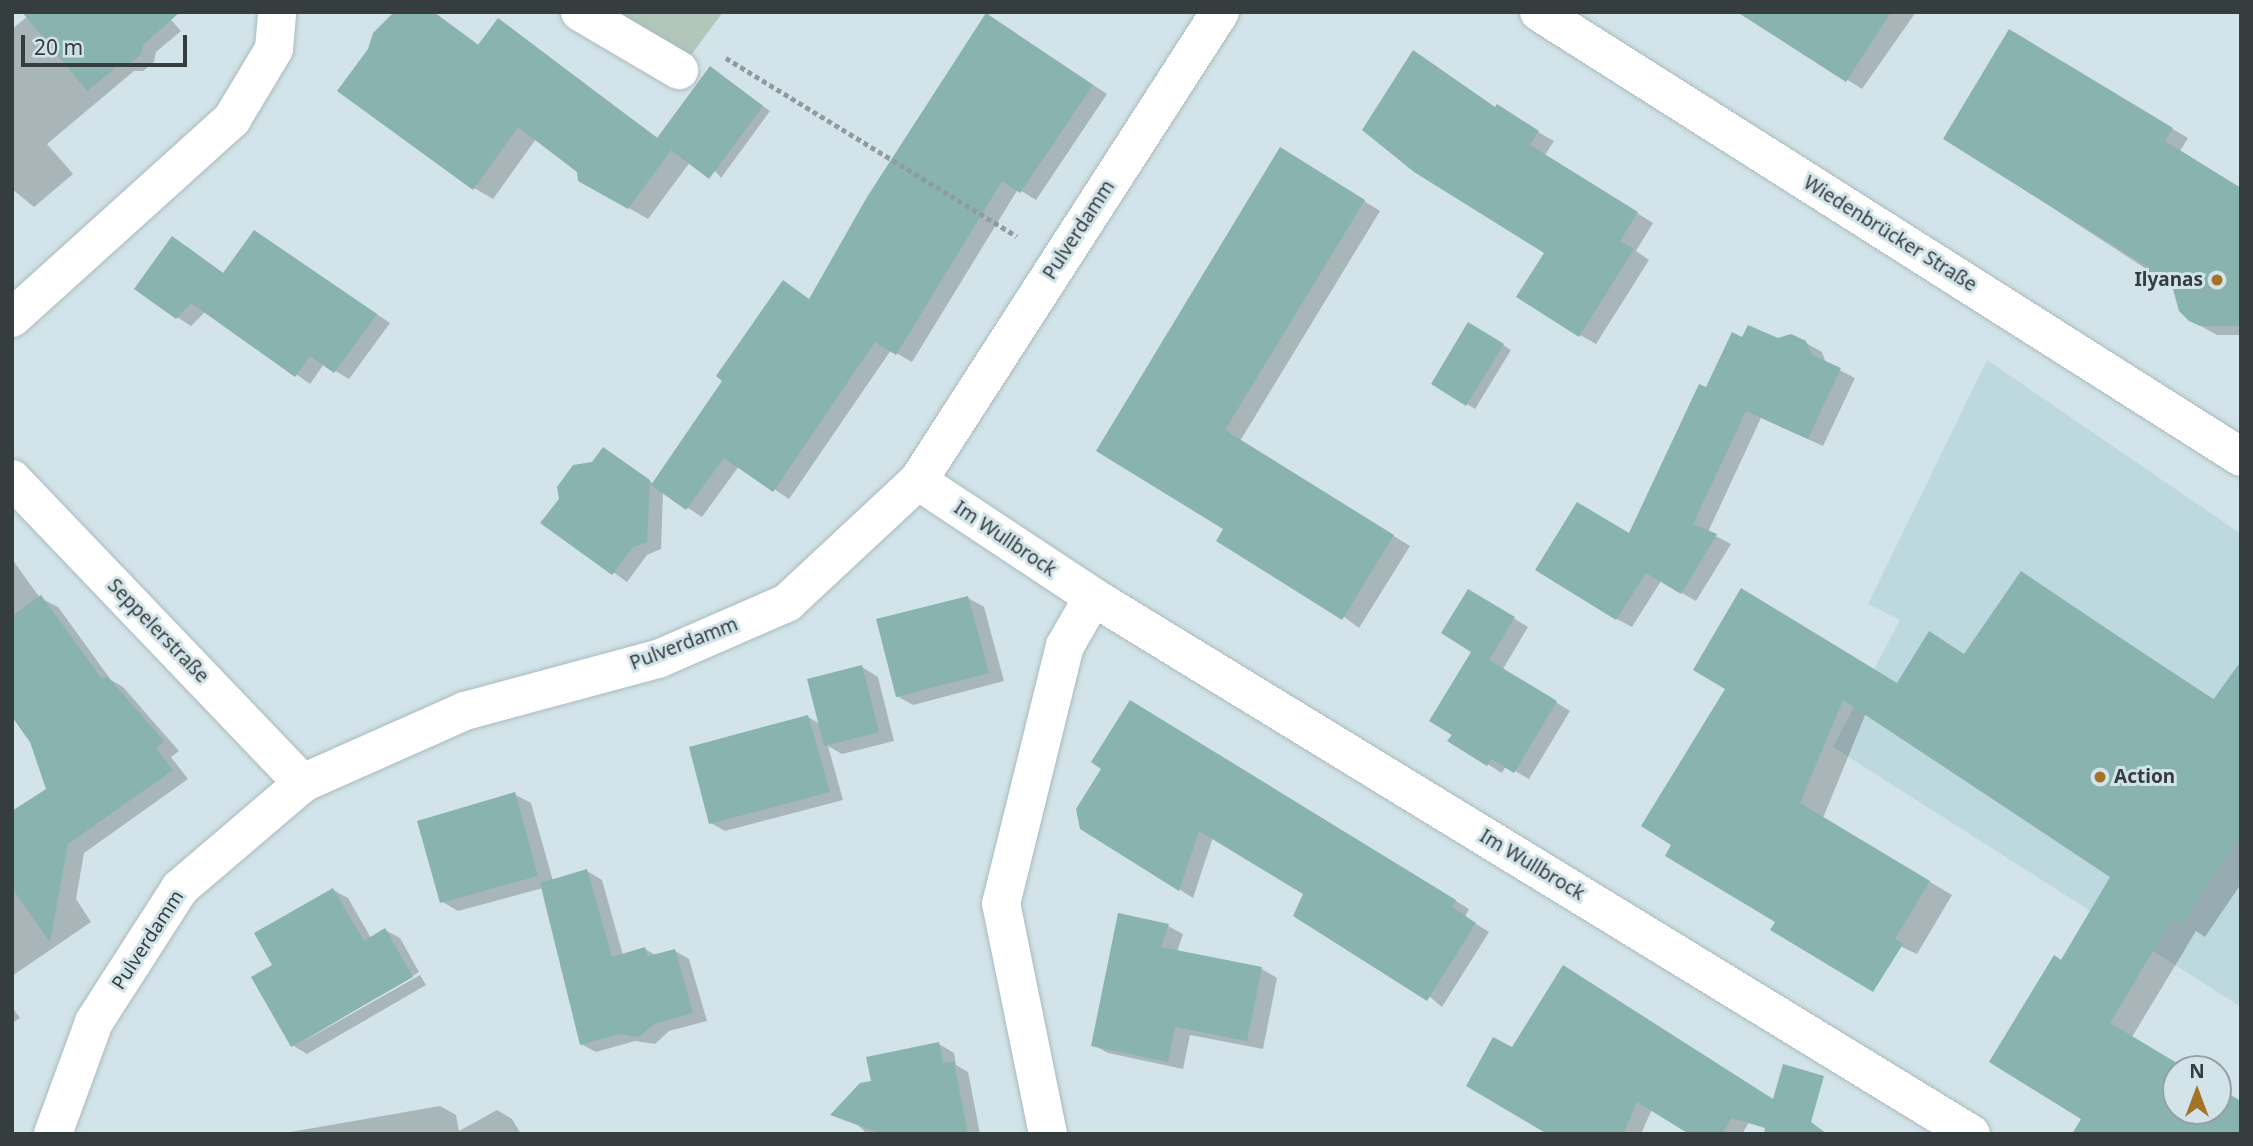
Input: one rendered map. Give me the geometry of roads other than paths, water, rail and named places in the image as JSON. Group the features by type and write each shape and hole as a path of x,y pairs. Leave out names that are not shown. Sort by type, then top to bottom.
{"street":[{"path":"12,318 232,119 274,48 277,12"},
{"path":"580,12 680,70"},
{"name":"Pulverdamm","path":"52,1134 94,1022 180,888 303,783 465,711 658,659 787,603 918,481 1220,12"},
{"name":"Wiedenbrücker Straße","path":"1539,12 2241,457"},
{"name":"Seppelerstraße","path":"12,479 303,783"},
{"name":"Im Wullbrock","path":"918,481 1093,597 1971,1134"},
{"path":"1048,1134 1001,904 1065,646 1093,597"}],"place":[{"name":"Ilyanas","path":"2217,280"},
{"name":"Action","path":"2100,777"}]}
